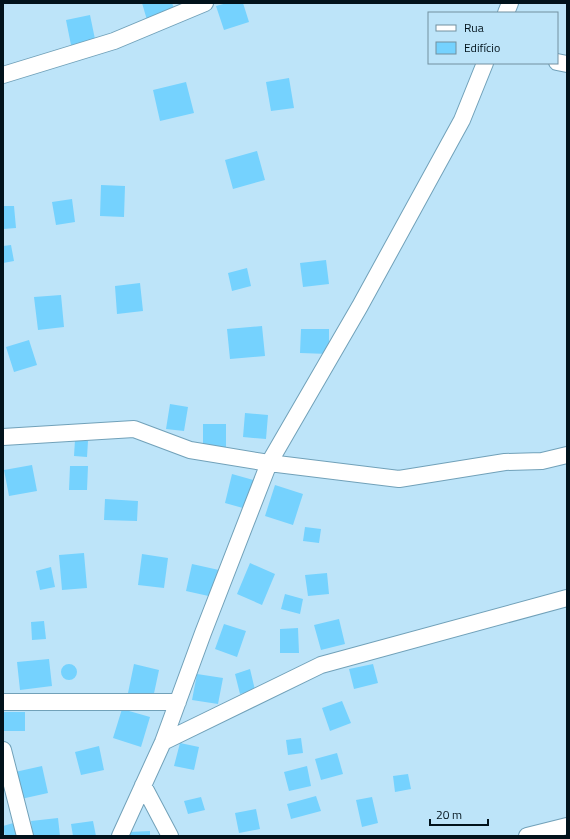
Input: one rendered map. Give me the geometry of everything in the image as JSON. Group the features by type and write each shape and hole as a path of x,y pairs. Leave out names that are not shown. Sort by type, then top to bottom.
{"street":[{"path":"3,75 114,41 205,3"},
{"path":"120,836 163,742 203,633 269,463 360,306 462,120 485,64"},
{"path":"3,437 134,429 190,450 269,463 399,479 505,462 542,461 567,456"},
{"path":"163,742 321,665 567,598"},
{"path":"3,702 178,702"},
{"path":"3,750 25,836"},
{"path":"143,785 170,836"},
{"path":"527,836 567,826"}],"building":[{"path":"142,3 172,3 175,11 147,20"},
{"path":"227,3 243,3 249,22 224,30 216,6"},
{"path":"90,15 96,44 72,50 66,20"},
{"path":"289,78 294,108 271,111 266,82"},
{"path":"186,82 194,113 160,121 153,90"},
{"path":"257,151 265,180 233,189 225,160"},
{"path":"101,185 125,186 124,217 100,216"},
{"path":"72,199 75,222 56,225 52,202"},
{"path":"3,206 14,206 16,228 3,229"},
{"path":"11,245 14,261 3,263 3,246"},
{"path":"326,260 329,284 303,287 300,263"},
{"path":"247,268 251,286 232,291 228,273"},
{"path":"140,283 143,311 117,314 115,286"},
{"path":"61,295 64,327 38,330 34,297"},
{"path":"262,326 265,356 230,359 227,329"},
{"path":"301,329 329,329 329,354 300,353"},
{"path":"29,340 37,365 14,372 6,347"},
{"path":"170,404 188,407 184,431 166,429"},
{"path":"245,413 268,415 266,439 243,437"},
{"path":"203,424 226,424 226,449 203,449"},
{"path":"75,440 88,441 87,457 74,456"},
{"path":"32,465 37,491 9,496 4,470"},
{"path":"70,466 88,466 87,490 69,490"},
{"path":"232,474 257,481 250,510 225,503"},
{"path":"275,485 303,494 293,525 265,516"},
{"path":"105,499 138,501 137,521 104,520"},
{"path":"305,527 321,529 319,543 303,541"},
{"path":"84,553 87,588 62,590 59,555"},
{"path":"142,554 168,558 164,588 138,585"},
{"path":"250,563 275,574 262,605 237,594"},
{"path":"192,564 219,570 213,597 186,591"},
{"path":"51,567 55,587 40,590 36,571"},
{"path":"327,573 329,594 308,596 305,575"},
{"path":"285,594 303,599 300,614 281,609"},
{"path":"339,619 345,644 321,650 314,625"},
{"path":"44,621 46,639 32,640 31,622"},
{"path":"224,624 246,631 237,657 215,649"},
{"path":"298,628 299,653 280,653 280,629"},
{"path":"49,659 52,686 20,690 17,662"},
{"path":"66,664 72,664 77,669 75,678 72,680 66,680 61,675 61,669"},
{"path":"134,664 159,670 153,698 128,693"},
{"path":"373,664 378,683 354,689 349,669"},
{"path":"250,669 255,690 240,694 235,674"},
{"path":"197,674 223,678 218,704 192,700"},
{"path":"342,701 351,723 330,731 322,708"},
{"path":"122,709 150,717 141,747 113,738"},
{"path":"3,712 25,712 25,731 3,731"},
{"path":"301,738 303,753 288,755 286,740"},
{"path":"180,743 199,747 194,770 174,766"},
{"path":"99,746 104,770 81,775 75,752"},
{"path":"337,753 343,774 321,780 315,759"},
{"path":"42,766 48,793 21,799 15,772"},
{"path":"307,766 311,786 289,791 284,772"},
{"path":"408,774 411,789 395,792 393,776"},
{"path":"316,796 321,811 291,819 287,804"},
{"path":"201,797 205,810 188,814 184,801"},
{"path":"372,797 378,823 362,827 356,800"},
{"path":"256,809 260,829 239,833 235,813"},
{"path":"58,818 60,836 33,836 31,821"},
{"path":"93,821 96,836 73,836 71,824"},
{"path":"17,822 21,836 5,836 3,826"},
{"path":"150,831 150,836 129,836 129,832"}]}
